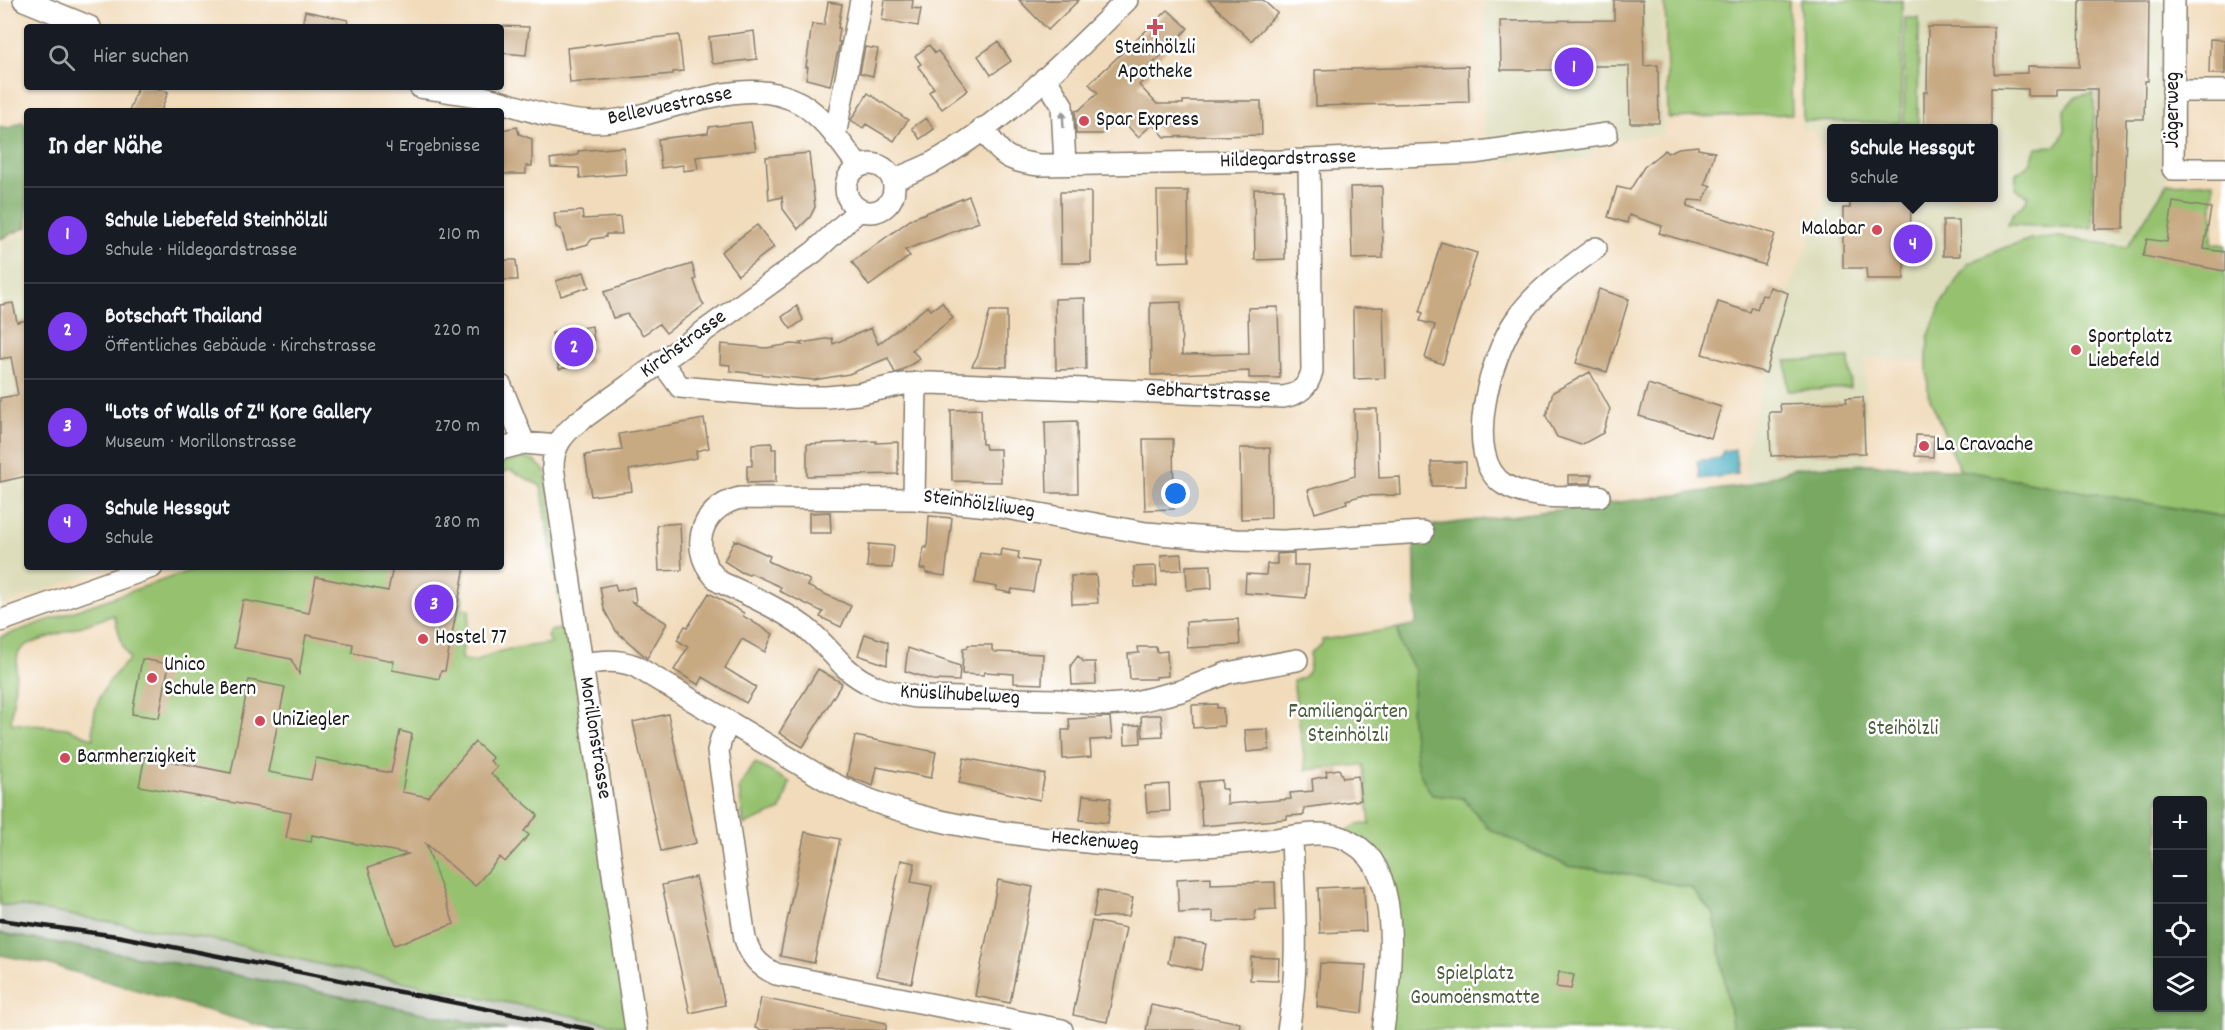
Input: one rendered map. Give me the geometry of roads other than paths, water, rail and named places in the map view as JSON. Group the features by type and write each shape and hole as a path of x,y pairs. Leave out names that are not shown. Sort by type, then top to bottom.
{"street":[{"path":"24,0 83,24"},
{"path":"835,136 861,0"},
{"path":"894,180 939,159 983,128 1045,78 1126,0"},
{"name":"Jägerweg","path":"2175,0 2174,169 2225,169"},
{"path":"1045,78 1062,105 1065,165"},
{"name":"Bellevuestrasse","path":"437,90 484,98 570,120 594,122 635,117 720,95 746,92 786,96 812,112 835,136 858,166"},
{"path":"2174,91 2225,91"},
{"name":"Hildegardstrasse","path":"983,128 994,146 1012,161 1038,165 1309,160 1473,153 1606,134"},
{"name":"Gebhartstrasse","path":"916,383 1283,397 1295,395 1309,381 1312,371 1309,160"},
{"path":"872,163 879,165 885,168 894,180 894,194 886,206 873,212 859,210 853,205 846,192 848,177 858,166 872,163"},
{"name":"Kirchstrasse","path":"556,446 572,427 814,252 859,210"},
{"path":"1596,248 1550,283 1515,321 1494,365 1487,390 1483,436 1488,465 1503,484 1535,496 1599,496"},
{"path":"661,362 680,387 727,392 795,397 836,397 916,383"},
{"name":"Steinhölzliweg","path":"916,383 914,499 1000,507 1146,533 1214,539 1284,541 1423,532"},
{"path":"504,393 524,443"},
{"path":"504,448 524,443 556,446"},
{"name":"Morillonstrasse","path":"556,446 553,467 636,1030"},
{"name":"Knüslihubelweg","path":"914,499 750,498 727,502 714,511 702,531 700,550 702,559 711,574 720,582 787,615 808,629 846,668 862,680 894,693 916,697 1056,700 1106,705 1157,698 1227,673 1297,660"},
{"path":"0,621 144,570"},
{"name":"Heckenweg","path":"582,664 622,661 636,666 854,794 916,815 1000,832 1145,847 1188,848 1315,835 1341,837 1361,849 1376,865 1386,889 1390,932 1383,1030"},
{"path":"729,722 718,751 745,939 755,961 776,974 1062,1030"},
{"path":"1288,1030 1293,994 1295,950 1292,837"}],"water":[{"path":"1735,449 1738,474 1700,479 1697,461 1720,458 1723,451"}],"railway":[{"path":"0,920 117,936 593,1030"}],"place":[{"name":"Steinhölzli Apotheke","path":"1155,27"},
{"name":"Schule Liebefeld Steinhölzli","path":"1574,67"},
{"name":"Spar Express","path":"1084,121"},
{"name":"Malabar","path":"1877,230"},
{"name":"Schule Hessgut","path":"1913,244"},
{"name":"Botschaft Thailand","path":"574,347"},
{"name":"Sportplatz Liebefeld","path":"2076,350"},
{"name":"La Cravache","path":"1924,446"},
{"name":"\"Lots of Walls of Z\" Kore Gallery","path":"434,604"},
{"name":"Hostel 77","path":"423,639"},
{"name":"Unico Schule Bern","path":"152,678"},
{"name":"UniZiegler","path":"260,721"},
{"name":"Barmherzigkeit","path":"65,758"}],"park label":[{"name":"Familiengärten Steinhölzli","path":"1348,725"},
{"name":"Steihölzli","path":"1903,730"},
{"name":"Spielplatz Goumoënsmatte","path":"1475,987"}]}
